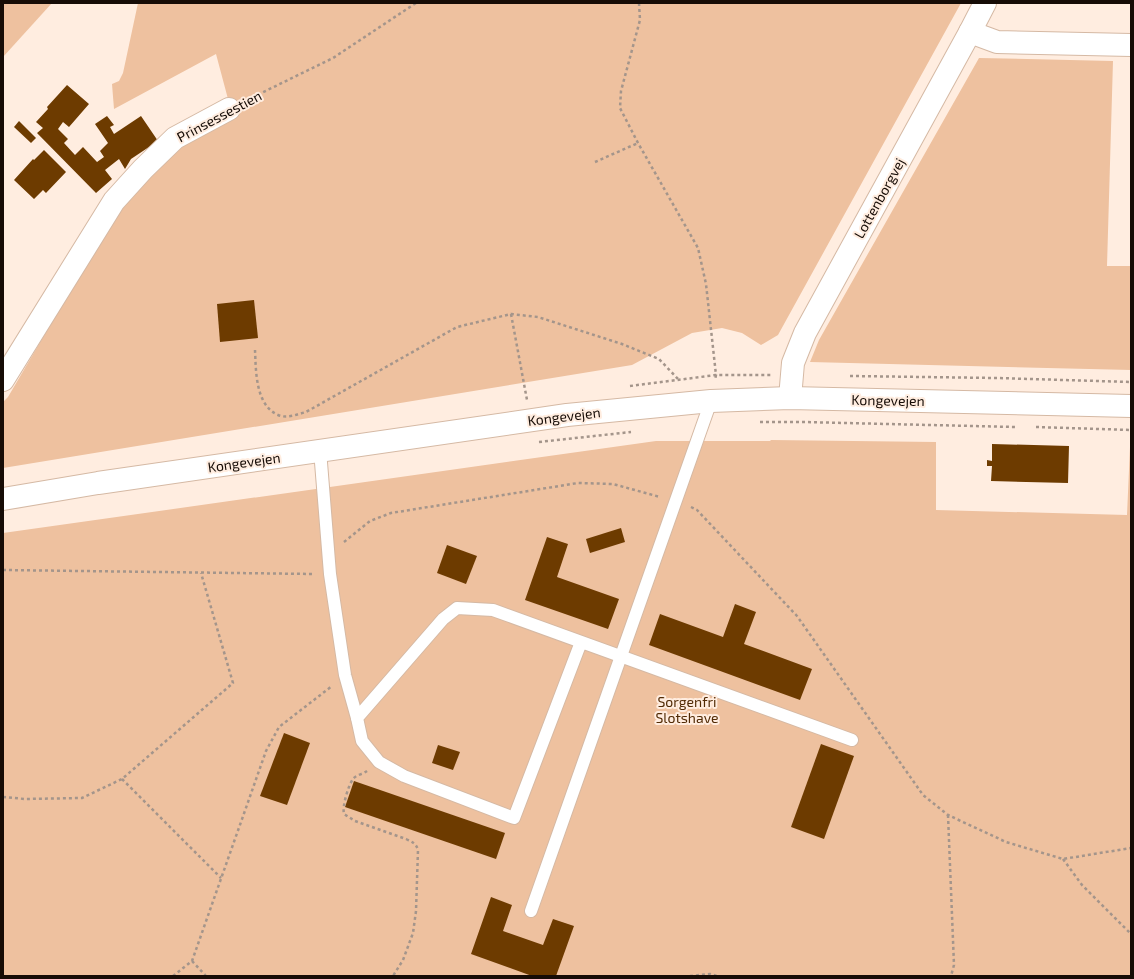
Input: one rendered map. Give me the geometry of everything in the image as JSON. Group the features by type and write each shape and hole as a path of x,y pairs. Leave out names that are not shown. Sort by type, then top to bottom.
{"street":[{"name":"Lottenborgvej","path":"790,398 792,363 805,333 985,3"},
{"path":"970,32 997,42 1131,45"},
{"name":"Prinsessestien","path":"3,380 114,201 142,169 175,138 229,109"},
{"name":"Kongevejen","path":"3,499 98,482 567,415 711,401 790,398 1131,406"}],"lane":[{"path":"531,911 711,401"},
{"path":"320,450 330,574 345,676 362,741 379,762 404,776 514,818 581,642"},
{"path":"357,718 443,619 457,608 493,610 852,740"}],"path":[{"name":"Prinsessestien","path":"229,109 333,58 416,3"},
{"path":"639,3 640,20 621,91 620,108 638,143 698,248 706,284 716,375 711,401"},
{"path":"595,162 638,143"},
{"path":"510,314 528,404"},
{"path":"255,350 256,378 262,398 269,408 278,415 289,416 306,412 457,326 510,314 538,317 622,344 659,359 678,380"},
{"name":"Kongevejen","path":"847,376 1131,382"},
{"name":"Kongevejen","path":"782,422 1021,427"},
{"path":"1028,427 1131,430"},
{"path":"328,555 370,521 391,513 545,487 578,483 613,484 676,501 697,510 797,616 923,795 948,815 1006,842 1063,858 1131,848"},
{"path":"3,570 330,574"},
{"path":"3,797 25,799 82,798 122,779 233,682 201,573"},
{"path":"173,976 192,961 266,751 279,727 345,676"},
{"path":"379,762 352,780 343,810 344,814 349,818 414,842 417,846 416,911 413,933 403,960 392,976"},
{"path":"122,779 221,878"},
{"path":"948,815 954,965 951,976"},
{"path":"1063,858 1082,885 1131,934"},
{"path":"192,961 206,976"},
{"path":"690,976 710,974 717,976"}],"green space":[{"path":"3,3 52,3 3,57"},
{"path":"138,3 961,3 778,335 761,345 742,333 722,328 692,333 632,365 3,468 3,402 8,397 114,216 168,155 232,114 216,54 114,109 112,84 119,81 123,73"},
{"path":"979,58 1113,61 1107,266 1131,266 1131,370 810,362 819,340"},
{"name":"Sorgenfri Slotshave","path":"771,440 936,442 936,510 1127,515 1131,447 1131,976 3,976 3,533 656,441"}],"building":[{"path":"67,85 89,104 69,127 63,122 58,129 68,139 64,143 75,155 83,147 97,162 104,157 100,151 108,143 95,124 107,116 114,125 110,127 114,134 141,116 158,141 131,159 125,169 119,159 105,170 112,179 96,193 37,133 43,128 36,122 48,109 47,107"},
{"path":"19,121 36,138 31,143 14,127"},
{"path":"44,150 66,172 46,193 43,190 34,199 14,180 33,159 34,160"},
{"path":"254,300 258,338 220,342 217,304"},
{"path":"992,444 1069,446 1068,483 991,481 992,466 987,466 987,460 992,461"},
{"path":"621,528 625,542 590,553 586,539"},
{"path":"547,537 568,544 557,577 619,599 608,629 525,600"},
{"path":"447,545 477,556 466,584 437,573"},
{"path":"735,604 756,612 744,644 812,669 800,700 649,645 660,614 723,637"},
{"path":"284,733 310,743 287,805 260,796"},
{"path":"821,744 854,756 824,839 791,827"},
{"path":"438,745 460,752 453,770 432,763"},
{"path":"354,781 505,833 496,859 345,807"},
{"path":"491,897 512,905 503,931 543,945 553,919 574,926 556,976 532,976 471,954"}]}
